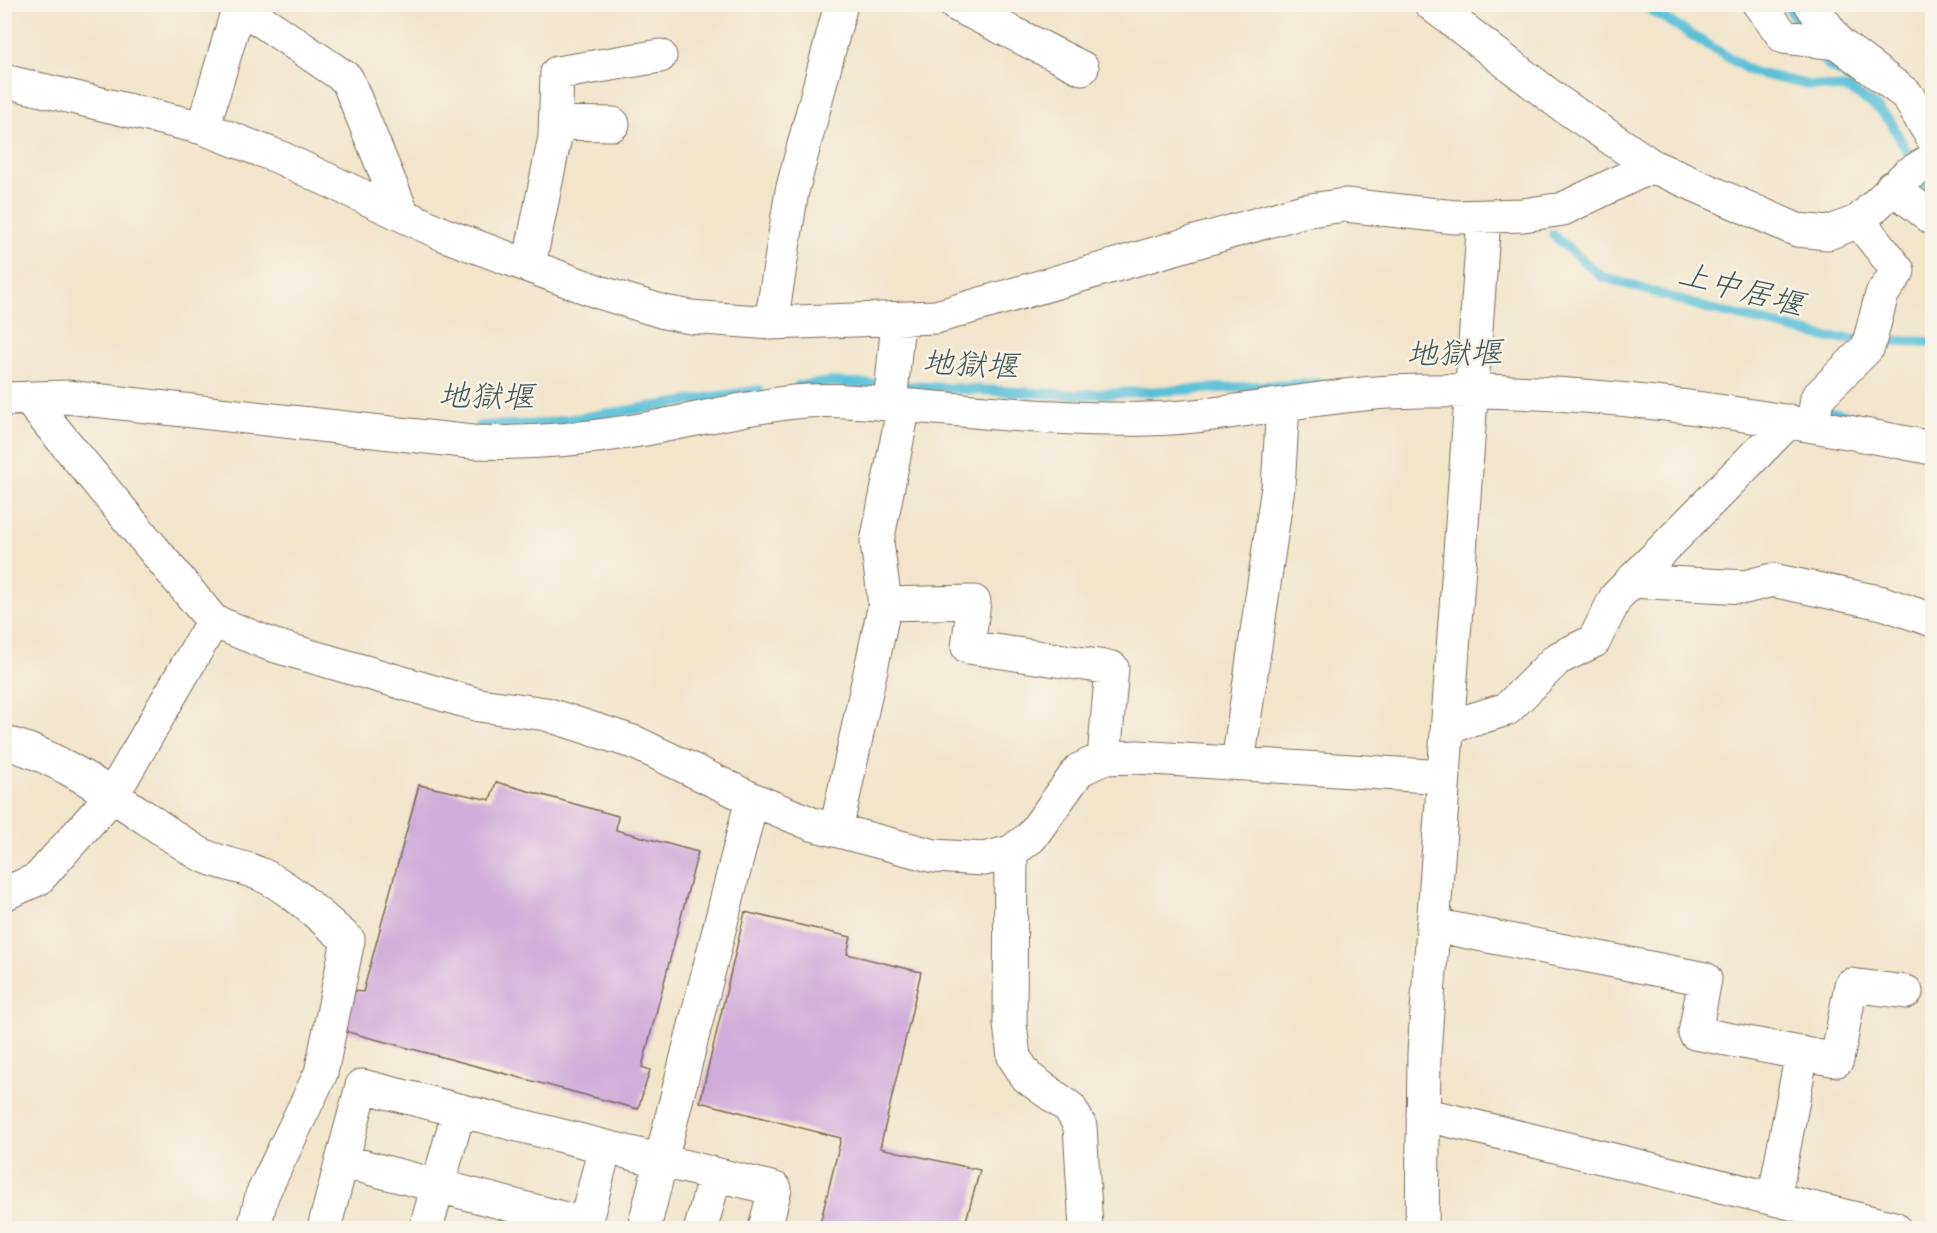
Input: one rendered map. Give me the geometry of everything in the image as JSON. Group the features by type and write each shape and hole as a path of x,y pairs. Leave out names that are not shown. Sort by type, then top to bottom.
{"street":[{"path":"771,323 792,191 841,4"},
{"path":"955,4 1082,68"},
{"path":"1431,4 1558,102 1652,166 1797,230 1828,232 1859,221 1892,187 1932,160"},
{"path":"1759,4 1784,37 1819,41 1907,94 1932,137"},
{"path":"1811,4 1819,41"},
{"path":"203,128 238,5 347,79 403,215"},
{"path":"529,265 555,137 557,73 660,56"},
{"path":"4,81 203,128 279,157 445,235 599,292 664,312 691,317 771,323 898,321 936,317 1303,211 1345,205 1484,218 1563,209 1652,166"},
{"path":"556,123 613,124"},
{"path":"1892,187 1932,218"},
{"path":"1422,1228 1424,1053 1484,218"},
{"path":"1449,727 1507,709 1557,659 1594,641 1616,597 1801,423 1817,398 1868,346 1882,294 1898,272 1859,221"},
{"path":"836,830 885,604 877,542 897,405 898,321"},
{"path":"16,398 67,397 472,442 534,444 631,432 793,402 834,400 1052,416 1147,419 1224,414 1387,392 1473,390 1563,394 1801,423 1932,448"},
{"path":"16,398 213,621 272,645 479,705 558,717 636,743 752,799 812,824 934,856 984,858 1011,852 1031,837 1079,770 1104,758 1138,757 1444,777"},
{"path":"1238,763 1278,487 1283,405"},
{"path":"1631,581 1745,587 1772,580 1883,603 1932,620"},
{"path":"885,604 974,602 968,647 1112,668 1104,758"},
{"path":"4,894 38,879 112,796 213,621"},
{"path":"4,742 29,748 112,796 198,853 261,874 348,940 321,1073 262,1195 254,1228"},
{"path":"644,1228 752,799"},
{"path":"1011,852 1010,1024 1014,1057 1027,1077 1070,1108 1080,1126 1086,1228"},
{"path":"4,874 38,879"},
{"path":"1433,925 1705,979 1695,1033 1837,1060 1851,985 1906,992"},
{"path":"1774,1199 1802,1053"},
{"path":"324,1228 362,1086 775,1189 765,1228"},
{"path":"426,1228 459,1110"},
{"path":"1423,1114 1894,1228"},
{"path":"342,1161 584,1226 605,1147"},
{"path":"701,1228 715,1174"}],"building":[{"path":"496,782 618,816 616,830 698,852 642,1067 650,1070 638,1109 344,1031 354,991 363,992 419,785 490,800"},
{"path":"745,912 851,937 847,954 921,972 880,1148 980,1170 964,1228 819,1228 841,1138 700,1102"}],"waterway":[{"path":"1641,4 1752,72 1809,85 1849,89 1875,106 1891,122 1932,198"},
{"path":"1786,4 1806,34"},
{"path":"1816,46 1830,67 1874,88"},
{"name":"上中居堰","path":"1553,235 1601,276 1706,308 1829,338 1932,342"},
{"name":"地獄堰","path":"1568,379 1603,382"},
{"name":"地獄堰","path":"798,386 831,382 1075,395 1325,383"},
{"name":"地獄堰","path":"480,426 541,424 759,390"},
{"name":"地獄堰","path":"1818,410 1856,417"}]}
